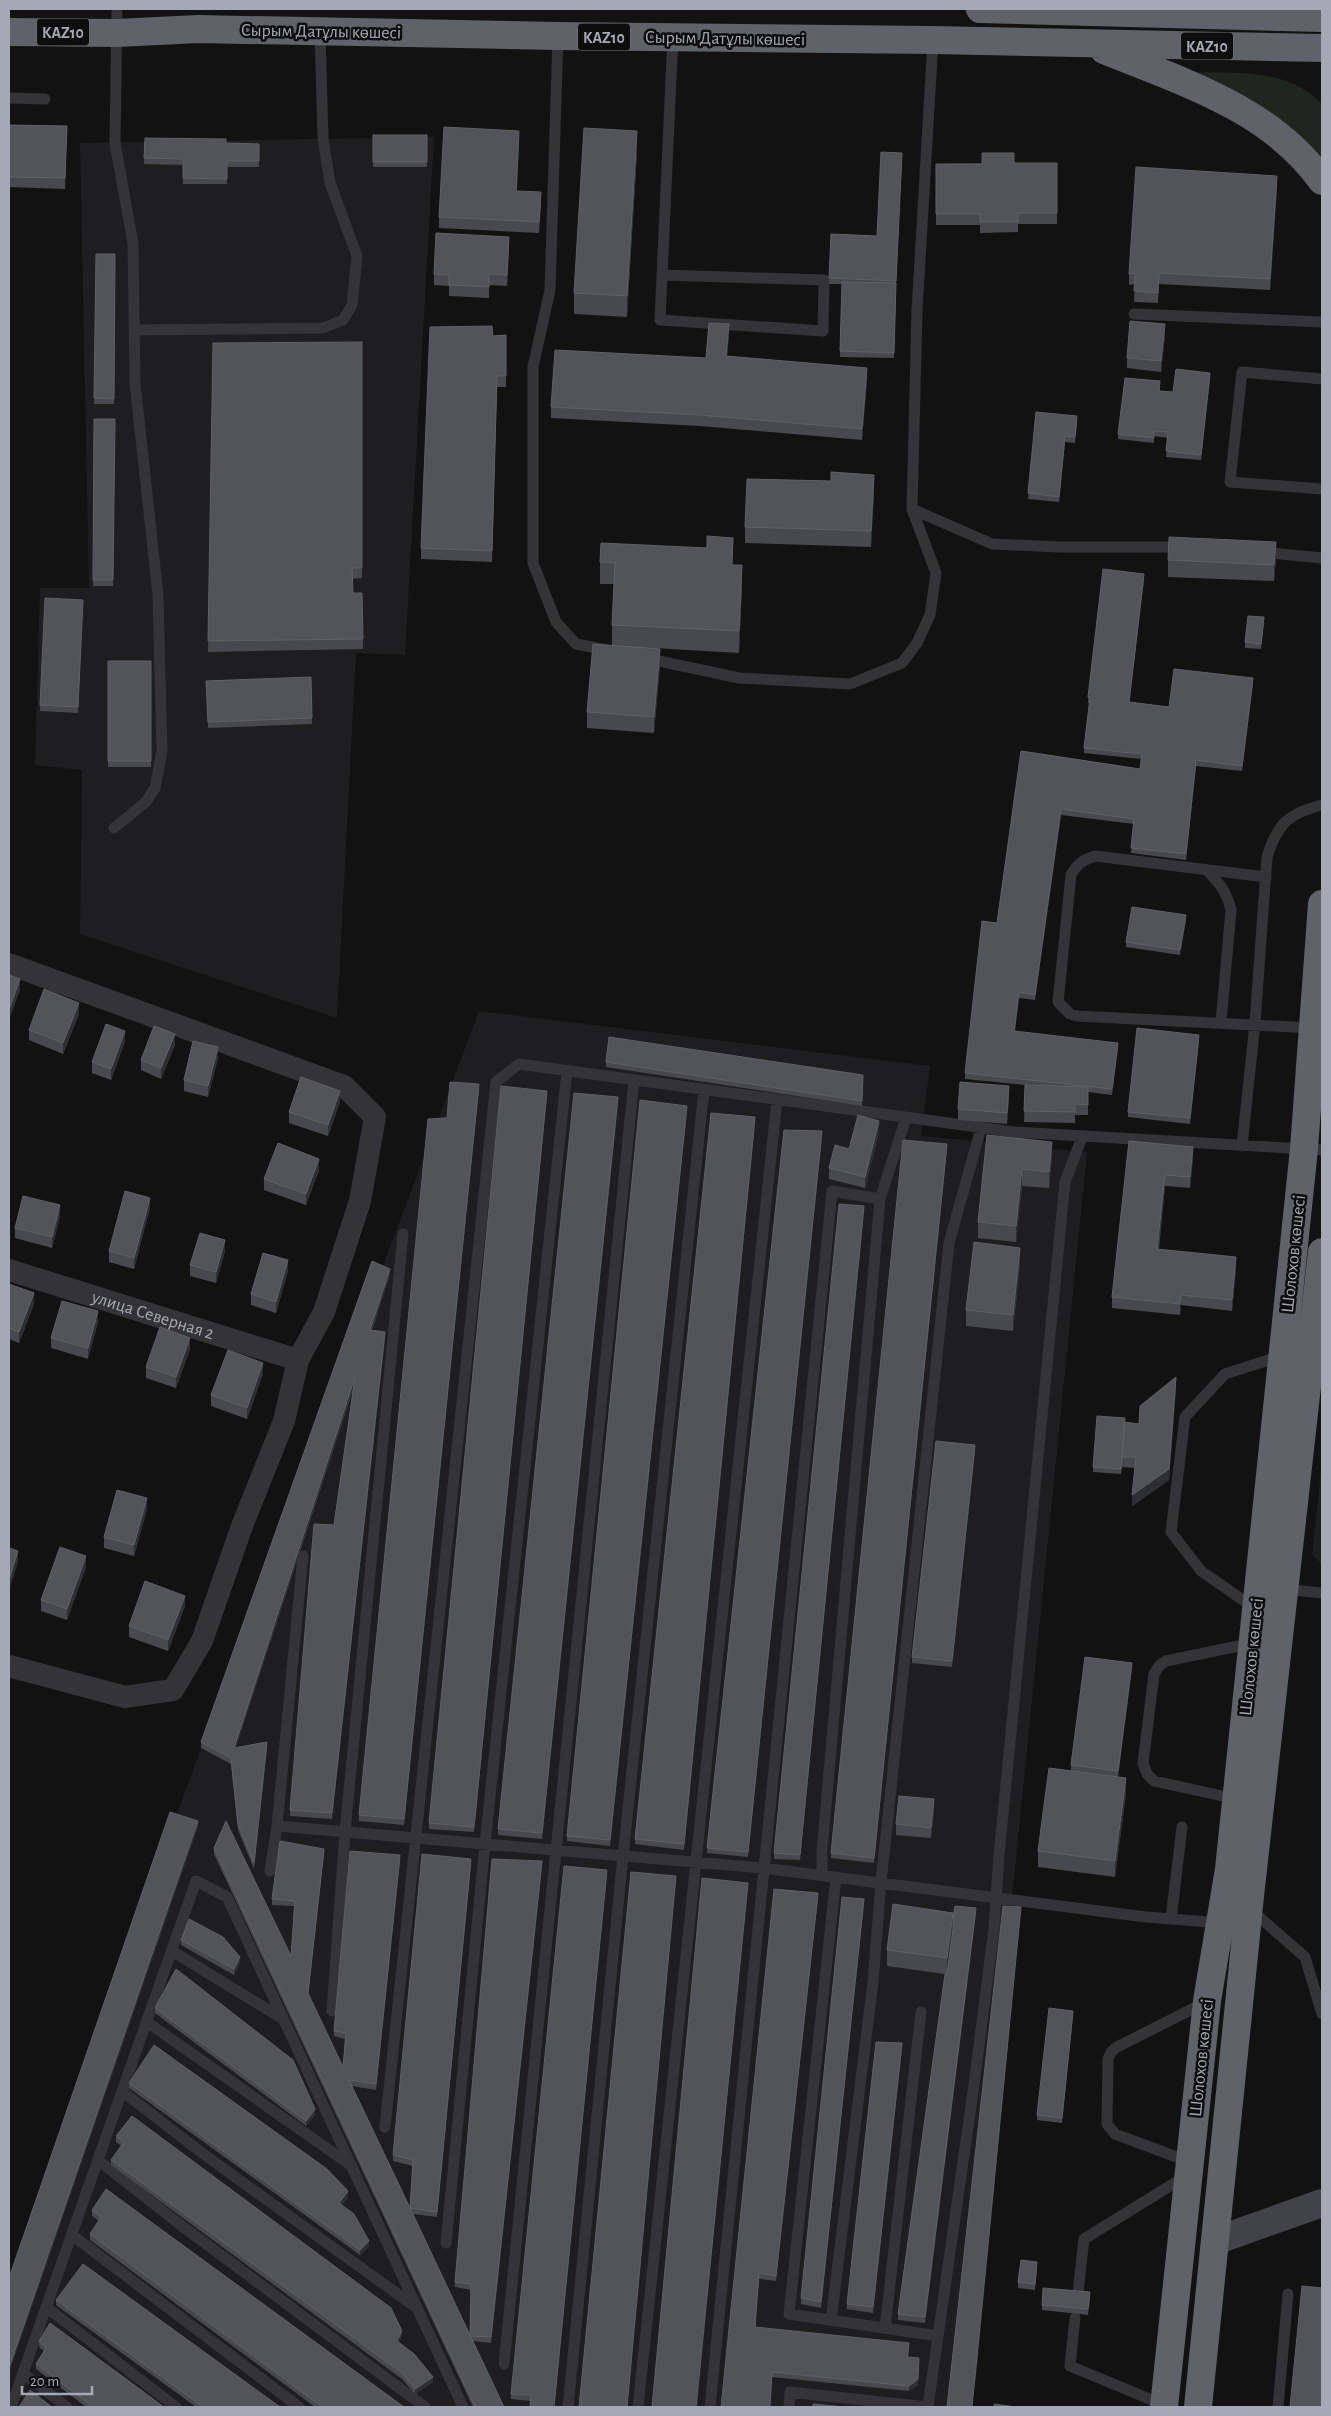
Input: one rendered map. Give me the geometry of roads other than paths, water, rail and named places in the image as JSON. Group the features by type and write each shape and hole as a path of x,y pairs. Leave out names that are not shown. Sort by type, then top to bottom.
{"highway":[{"name":"KAZ10","path":"980,9 1098,10 1322,18"},
{"name":"Сырым Датұлы көшесі","path":"9,32 118,21 198,29 1322,48"},
{"path":"1091,44 1190,86 1258,119 1299,152 1322,181"},
{"name":"Шолохов көшесі","path":"1164,2406 1207,2001 1237,1918 1228,1881 1283,1356 1313,1150 1313,1028 1322,904"},
{"name":"Шолохов көшесі","path":"1198,2407 1215,2241 1237,1918 1284,1589 1322,1252"},
{"path":"1182,2239 1215,2241"}],"street":[{"path":"9,964 344,1086 375,1117 360,1201 324,1312 298,1360 284,1421 242,1526 202,1641 173,1690 125,1697 9,1666"},
{"name":"улица Северная 2","path":"9,1270 298,1360"},
{"path":"1215,2241 1322,2203"}],"lane":[{"path":"114,828 146,802 155,788 162,751 158,595 135,383 133,243 115,142 118,21"},
{"path":"134,330 323,328 343,320 352,305 357,256 330,183 323,139 320,31"},
{"path":"558,36 550,290 533,367 533,563 556,622 576,644 615,652"},
{"path":"662,275 824,280 823,331 660,320 662,275 673,37"},
{"path":"634,656 739,678 850,684 902,663 917,642 930,615 936,573 912,509 917,311 933,40"},
{"path":"9,98 45,99"},
{"path":"1134,314 1322,322"},
{"path":"1322,379 1242,372 1230,482 1322,489"},
{"path":"912,509 992,544 1059,547 1193,547"},
{"path":"1251,551 1322,558"},
{"path":"1242,1146 1255,1024 1267,857 1274,836 1286,821 1300,810 1322,805"},
{"path":"1266,877 1095,856 1077,865 1071,876 1058,1002 1070,1014 1077,1016 1313,1028"},
{"path":"1207,870 1222,886 1228,897 1231,910 1220,1022"},
{"path":"385,2127 496,1082 518,1064 981,1128 1082,1137 1313,1150"},
{"path":"446,2243 485,1844 567,1071"},
{"path":"504,2364 634,1080"},
{"path":"568,2407 623,1856 704,1090"},
{"path":"638,2407 777,1100"},
{"path":"822,1875 822,1852 880,1199 906,1118"},
{"path":"831,2320 873,1982 881,1882 949,1244 981,1128"},
{"path":"788,2407 790,2392 859,2403 928,2407 973,2092 997,1897 998,1855 1065,1182 1082,1137"},
{"path":"710,2407 832,1192 880,1199"},
{"path":"332,2011 345,1832 403,1234"},
{"path":"1256,1610 1201,1571 1171,1532 1185,1417 1225,1374 1283,1356"},
{"path":"270,1872 277,1826 304,1556"},
{"path":"1284,1589 1322,1593"},
{"path":"1236,1799 1154,1781 1147,1774 1143,1763 1154,1674 1158,1666 1166,1661 1253,1643"},
{"path":"277,1826 763,1868 1171,1919 1237,1918 1305,1957 1322,2014"},
{"path":"1171,1919 1182,1827"},
{"path":"836,1877 789,2314 938,2336"},
{"path":"11,2407 196,1881 227,1897 463,2407"},
{"path":"172,1950 284,2020"},
{"path":"1189,2168 1110,2130 1107,2124 1108,2059 1111,2052 1117,2047 1207,2001"},
{"path":"885,2328 921,2012"},
{"path":"147,2022 352,2166"},
{"path":"122,2092 202,2153 418,2309"},
{"path":"98,2160 178,2223 425,2407"},
{"path":"1078,2292 1084,2239 1189,2168"},
{"path":"72,2236 299,2407"},
{"path":"1278,2407 1288,2294"},
{"path":"46,2307 176,2407"},
{"path":"1075,2318 1070,2366 1164,2406"},
{"path":"24,2373 67,2407"}]}
